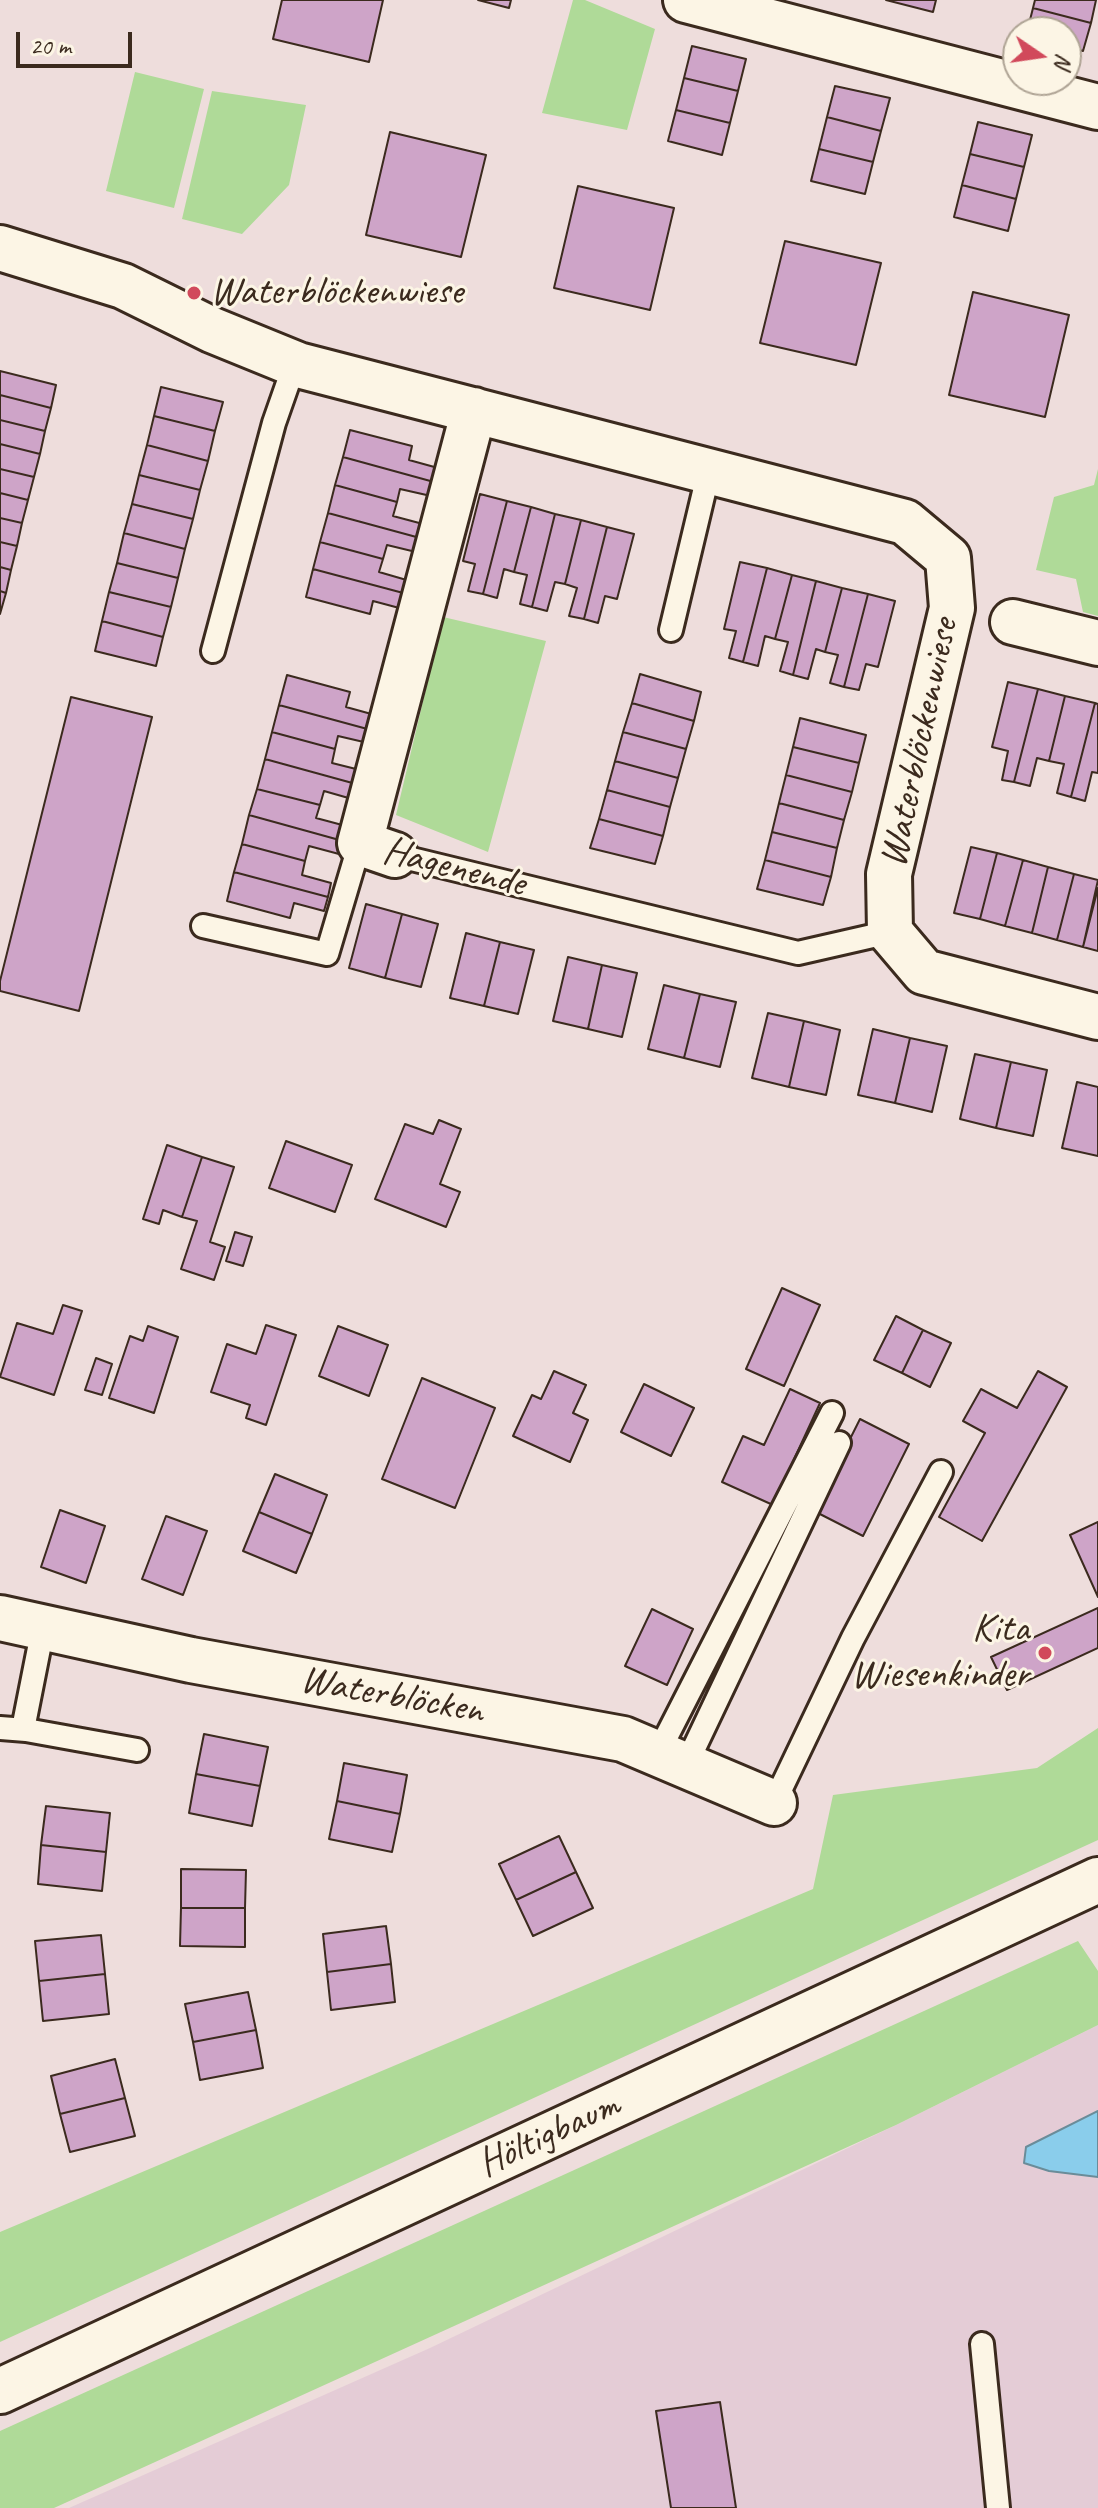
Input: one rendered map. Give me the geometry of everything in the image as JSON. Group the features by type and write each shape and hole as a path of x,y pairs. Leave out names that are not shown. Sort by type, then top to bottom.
{"street":[{"path":"686,0 1098,107"},
{"name":"Waterblöckenwiese","path":"0,248 123,286 212,330 295,363 905,522 948,558 952,608 889,874 890,932"},
{"name":"Hagenende","path":"378,849 474,410"},
{"name":"Waterblöckenwiese","path":"1013,622 1098,643"},
{"path":"890,932 924,972 1098,1017"},
{"name":"Waterblöcken","path":"0,1618 191,1660 623,1739 774,1803"},
{"name":"Höltigbaum","path":"0,2391 1098,1880"}],"lane":[{"path":"213,651 274,423 295,363"},
{"path":"671,630 709,471"},
{"path":"203,926 327,954 378,849"},
{"name":"Hagenende","path":"378,849 798,953 890,932"},
{"path":"672,1759 832,1413"},
{"path":"672,1759 839,1443"},
{"path":"774,1803 853,1638 941,1472"},
{"path":"26,1730 24,1724 43,1628"},
{"path":"0,1728 137,1750"},
{"path":"982,2344 998,2508"}],"shaded area":[{"path":"1098,2025 1098,2111 1026,2147 1024,2163 1049,2171 1098,2177 1098,2508 69,2508 430,2348"}],"green space":[{"path":"573,0 585,0 655,29 627,130 542,113"},
{"path":"135,72 204,89 174,208 106,191"},
{"path":"212,91 306,105 289,185 242,234 182,219"},
{"path":"1098,469 1098,616 1083,612 1076,579 1036,570 1054,497 1094,485"},
{"path":"443,617 546,641 488,852 396,815"},
{"path":"1098,1728 1098,1840 0,2342 0,2232 813,1889 833,1795 1037,1768"},
{"path":"1078,1941 1098,1971 1098,2025 896,2125 54,2508 0,2508 0,2431"}],"water":[{"path":"1098,2111 1098,2177 1049,2171 1024,2163 1026,2147"}],"building":[{"path":"282,0 383,0 369,62 273,39"},
{"path":"478,0 511,0 509,8"},
{"path":"886,0 936,0 933,12"},
{"path":"1035,0 1096,0 1091,23 1082,21 1082,16 1064,16 1033,8"},
{"path":"1033,8 1064,16 1031,16"},
{"path":"1082,21 1091,23 1082,51"},
{"path":"692,46 746,59 738,91 684,78"},
{"path":"684,78 738,91 730,123 676,110"},
{"path":"835,86 890,98 881,131 827,117"},
{"path":"676,110 730,123 722,155 668,141"},
{"path":"827,117 881,131 873,162 819,149"},
{"path":"978,122 1032,135 1024,167 970,154"},
{"path":"390,132 486,155 461,257 366,235"},
{"path":"819,149 873,162 865,194 811,181"},
{"path":"970,154 1024,167 1016,199 962,185"},
{"path":"962,185 1016,199 1008,231 954,217"},
{"path":"578,186 674,208 650,310 554,288"},
{"path":"785,241 881,263 856,365 760,343"},
{"path":"973,292 1069,315 1045,417 949,395"},
{"path":"0,371 56,385 51,408 0,395"},
{"path":"161,387 223,402 215,431 154,416"},
{"path":"0,395 51,408 45,431 0,420"},
{"path":"154,416 215,431 208,461 147,445"},
{"path":"0,420 45,431 40,454 0,444"},
{"path":"350,430 412,446 409,460 438,468 434,482 343,457"},
{"path":"0,444 40,454 34,477 0,469"},
{"path":"147,445 208,461 200,490 139,475"},
{"path":"343,457 434,482 431,496 400,489 397,502 335,485"},
{"path":"0,469 34,477 28,500 0,493"},
{"path":"139,475 200,490 193,519 132,504"},
{"path":"335,485 397,502 393,516 423,524 420,538 328,513"},
{"path":"0,493 28,500 22,523 0,518"},
{"path":"480,494 507,501 483,594 468,591 475,564 463,561"},
{"path":"507,501 531,507 514,572 504,569 497,598 483,594"},
{"path":"132,504 193,519 185,549 124,533"},
{"path":"531,507 555,514 532,607 520,604 527,575 514,572"},
{"path":"328,513 420,538 416,552 387,545 383,559 320,542"},
{"path":"555,514 581,520 565,584 555,582 547,611 532,607"},
{"path":"0,518 22,523 17,546 0,542"},
{"path":"581,520 607,527 584,619 569,616 577,588 565,584"},
{"path":"607,527 634,534 617,599 605,596 598,623 584,619"},
{"path":"124,533 185,549 178,578 117,563"},
{"path":"0,542 17,546 11,570 0,567"},
{"path":"320,542 383,559 379,572 410,581 407,594 313,569"},
{"path":"740,562 767,568 743,662 729,658 736,631 724,629"},
{"path":"117,563 178,578 171,607 109,592"},
{"path":"0,567 11,570 6,593 0,591"},
{"path":"767,568 792,575 775,639 765,636 758,666 743,662"},
{"path":"313,569 407,594 403,609 373,601 370,614 306,597"},
{"path":"792,575 816,581 793,675 780,671 788,642 775,639"},
{"path":"816,581 842,588 825,652 816,649 808,679 793,675"},
{"path":"842,588 868,594 844,687 830,683 838,655 825,652"},
{"path":"0,591 6,593 0,614"},
{"path":"109,592 171,607 163,637 102,621"},
{"path":"868,594 895,601 878,667 866,664 859,690 844,687"},
{"path":"102,621 163,637 156,666 95,651"},
{"path":"640,674 701,692 694,721 632,703"},
{"path":"287,675 350,692 346,707 375,715 371,730 279,705"},
{"path":"1008,682 1038,689 1014,782 1002,780 1008,751 992,747"},
{"path":"1038,689 1065,696 1049,761 1037,758 1030,786 1014,782"},
{"path":"1065,696 1095,703 1071,797 1057,793 1064,764 1049,761"},
{"path":"71,697 152,717 79,1011 0,991"},
{"path":"632,703 694,721 686,749 623,732"},
{"path":"1095,703 1098,704 1098,773 1092,772 1085,801 1071,797"},
{"path":"279,705 371,730 368,743 338,736 335,749 272,732"},
{"path":"800,718 866,735 859,763 793,747"},
{"path":"272,732 335,749 332,763 360,770 356,784 265,759"},
{"path":"623,732 686,749 678,778 615,761"},
{"path":"793,747 859,763 852,792 786,775"},
{"path":"265,759 356,784 352,799 324,791 320,805 257,789"},
{"path":"615,761 678,778 670,807 607,790"},
{"path":"786,775 852,792 844,820 779,803"},
{"path":"257,789 320,805 316,818 346,826 343,841 249,815"},
{"path":"607,790 670,807 663,836 599,819"},
{"path":"779,803 844,820 837,848 772,832"},
{"path":"249,815 343,841 339,854 309,846 305,861 242,844"},
{"path":"599,819 663,836 655,864 590,848"},
{"path":"772,832 837,848 831,877 765,860"},
{"path":"242,844 305,861 302,875 331,883 328,897 234,872"},
{"path":"971,847 997,853 980,919 954,913"},
{"path":"997,853 1023,860 1005,926 980,919"},
{"path":"765,860 831,877 823,905 757,889"},
{"path":"1023,860 1048,867 1032,933 1005,926"},
{"path":"1048,867 1074,874 1057,940 1032,933"},
{"path":"234,872 328,897 324,911 294,903 290,918 227,901"},
{"path":"1074,874 1098,880 1083,947 1057,940"},
{"path":"1098,888 1098,951 1083,947"},
{"path":"366,904 402,914 385,978 349,968"},
{"path":"402,914 438,924 421,987 385,978"},
{"path":"466,933 500,942 484,1006 450,998"},
{"path":"500,942 534,950 518,1014 484,1006"},
{"path":"568,957 602,965 588,1029 553,1021"},
{"path":"602,965 637,973 622,1037 588,1029"},
{"path":"664,985 700,994 684,1058 648,1049"},
{"path":"700,994 736,1002 720,1067 684,1058"},
{"path":"768,1013 804,1021 789,1087 752,1078"},
{"path":"804,1021 840,1030 826,1095 789,1087"},
{"path":"873,1029 910,1038 895,1103 858,1095"},
{"path":"910,1038 947,1046 932,1112 895,1103"},
{"path":"975,1054 1011,1062 996,1128 960,1119"},
{"path":"1011,1062 1047,1070 1033,1136 996,1128"},
{"path":"1077,1082 1098,1087 1098,1156 1062,1148"},
{"path":"439,1120 461,1129 440,1184 460,1192 446,1227 375,1199 405,1124 433,1134"},
{"path":"286,1141 352,1165 335,1212 269,1188"},
{"path":"167,1145 202,1157 182,1217 163,1210 159,1224 143,1219"},
{"path":"202,1157 234,1167 210,1242 225,1247 214,1280 181,1269 197,1221 182,1217"},
{"path":"235,1232 252,1237 243,1266 226,1261"},
{"path":"782,1288 820,1305 784,1386 746,1369"},
{"path":"63,1305 82,1311 54,1395 0,1377 17,1323 53,1334"},
{"path":"896,1316 923,1330 902,1373 874,1360"},
{"path":"266,1325 296,1335 266,1425 246,1418 250,1405 211,1392 227,1344 256,1354"},
{"path":"148,1326 178,1337 154,1413 109,1398 130,1336 143,1341"},
{"path":"338,1326 388,1345 369,1396 319,1376"},
{"path":"923,1330 951,1343 930,1387 902,1373"},
{"path":"96,1358 112,1364 102,1395 85,1390"},
{"path":"554,1371 586,1385 573,1413 588,1420 570,1462 513,1436 532,1395 541,1399"},
{"path":"1038,1371 1067,1387 982,1541 939,1517 985,1433 963,1421 981,1389 1017,1408"},
{"path":"422,1378 495,1408 455,1508 382,1479"},
{"path":"644,1384 694,1408 671,1456 621,1432"},
{"path":"790,1389 820,1403 773,1505 722,1482 743,1436 764,1445"},
{"path":"860,1419 909,1444 863,1536 814,1511"},
{"path":"275,1474 327,1495 312,1534 259,1512"},
{"path":"60,1510 105,1526 86,1583 41,1567"},
{"path":"259,1512 312,1534 296,1573 243,1551"},
{"path":"166,1516 207,1531 183,1595 142,1579"},
{"name":"Kita Wiesenkinder","path":"1098,1522 1098,1597 1070,1535"},
{"name":"Kita Wiesenkinder","path":"1098,1608 1098,1648 1007,1690 991,1657"},
{"path":"652,1609 693,1629 667,1685 625,1666"},
{"path":"204,1734 268,1747 260,1786 196,1774"},
{"path":"344,1763 407,1775 400,1814 337,1801"},
{"path":"196,1774 260,1786 252,1826 189,1813"},
{"path":"337,1801 400,1814 392,1852 329,1839"},
{"path":"46,1806 110,1813 106,1852 41,1845"},
{"path":"559,1836 576,1872 516,1900 499,1864"},
{"path":"41,1845 106,1852 102,1891 38,1884"},
{"path":"181,1869 246,1870 245,1908 181,1908"},
{"path":"576,1872 593,1908 533,1936 516,1900"},
{"path":"181,1908 245,1908 245,1947 180,1946"},
{"path":"386,1926 391,1964 327,1972 323,1934"},
{"path":"101,1935 105,1974 39,1981 35,1941"},
{"path":"391,1964 395,2002 331,2010 327,1972"},
{"path":"105,1974 109,2014 43,2021 39,1981"},
{"path":"248,1992 256,2030 193,2042 185,2004"},
{"path":"256,2030 263,2068 200,2080 193,2042"},
{"path":"115,2059 125,2098 60,2114 51,2076"},
{"path":"125,2098 135,2136 70,2152 60,2114"},
{"path":"720,2402 736,2508 671,2508 656,2411"}],"place":[{"name":"Waterblöckenwiese","path":"194,293"},
{"name":"Kita Wiesenkinder","path":"1045,1653"}]}
